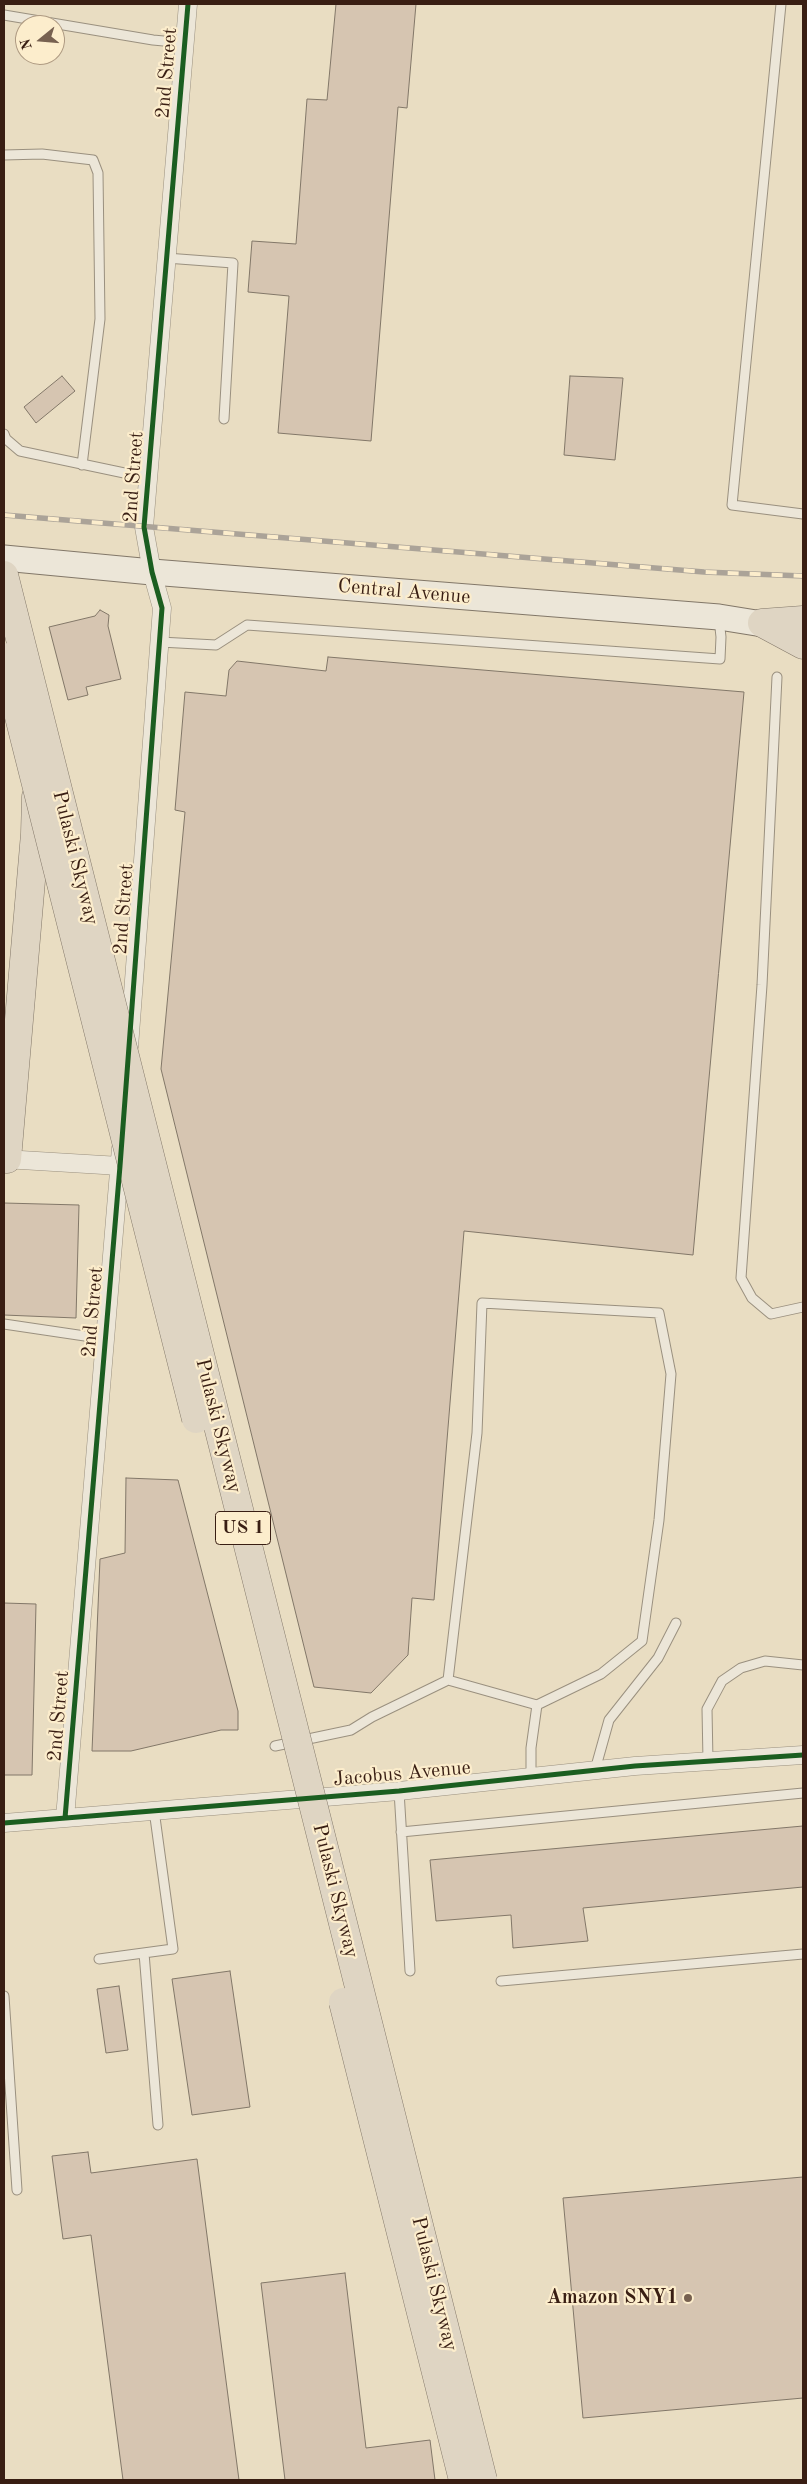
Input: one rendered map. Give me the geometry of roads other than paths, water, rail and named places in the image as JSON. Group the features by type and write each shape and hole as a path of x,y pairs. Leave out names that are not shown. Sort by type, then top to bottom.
{"highway":[{"name":"Pulaski Skyway","path":"4,575 483,2480"},
{"path":"4,616 24,696 34,751 35,834 6,1159"},
{"path":"762,623 803,620"},
{"path":"762,623 803,645"},
{"name":"Pulaski Skyway","path":"4,657 463,2480"}],"main road":[{"name":"Central Avenue","path":"4,558 152,572 719,618 762,623 803,632"}],"street":[{"name":"2nd Street","path":"65,1818 120,1166 160,642 162,608 152,572 144,527 188,4"},
{"path":"6,1159 120,1166"},
{"name":"Jacobus Avenue","path":"4,1824 399,1791 595,1770 803,1754"}],"lane":[{"path":"781,4 732,505 803,514"},
{"path":"4,15 153,40 185,43"},
{"path":"4,155 42,154 93,160 98,173 100,319 82,465"},
{"path":"166,258 233,263 224,419"},
{"path":"4,434 6,439 20,451 148,478"},
{"path":"160,642 216,645 246,625 720,659 721,637 719,618"},
{"path":"777,677 762,985 741,1278 752,1298 771,1314 803,1307"},
{"path":"275,1746 351,1730 372,1717 448,1680 537,1705 601,1674 642,1641 659,1520 671,1374 659,1313 482,1303 477,1434 448,1680"},
{"path":"4,1324 105,1340"},
{"path":"595,1770 609,1720 658,1658 676,1623"},
{"path":"708,1761 707,1709 722,1680 741,1668 765,1661 803,1665"},
{"path":"531,1776 530,1748 537,1705"},
{"path":"399,1791 410,1971"},
{"path":"401,1832 803,1794"},
{"path":"99,1959 173,1949 154,1810"},
{"path":"144,1953 158,2125"},
{"path":"501,1981 803,1954"},
{"path":"4,1996 17,2190"}],"railway":[{"path":"4,515 704,572 803,576"}],"place":[{"name":"Amazon SNY1","path":"688,2298"}]}
